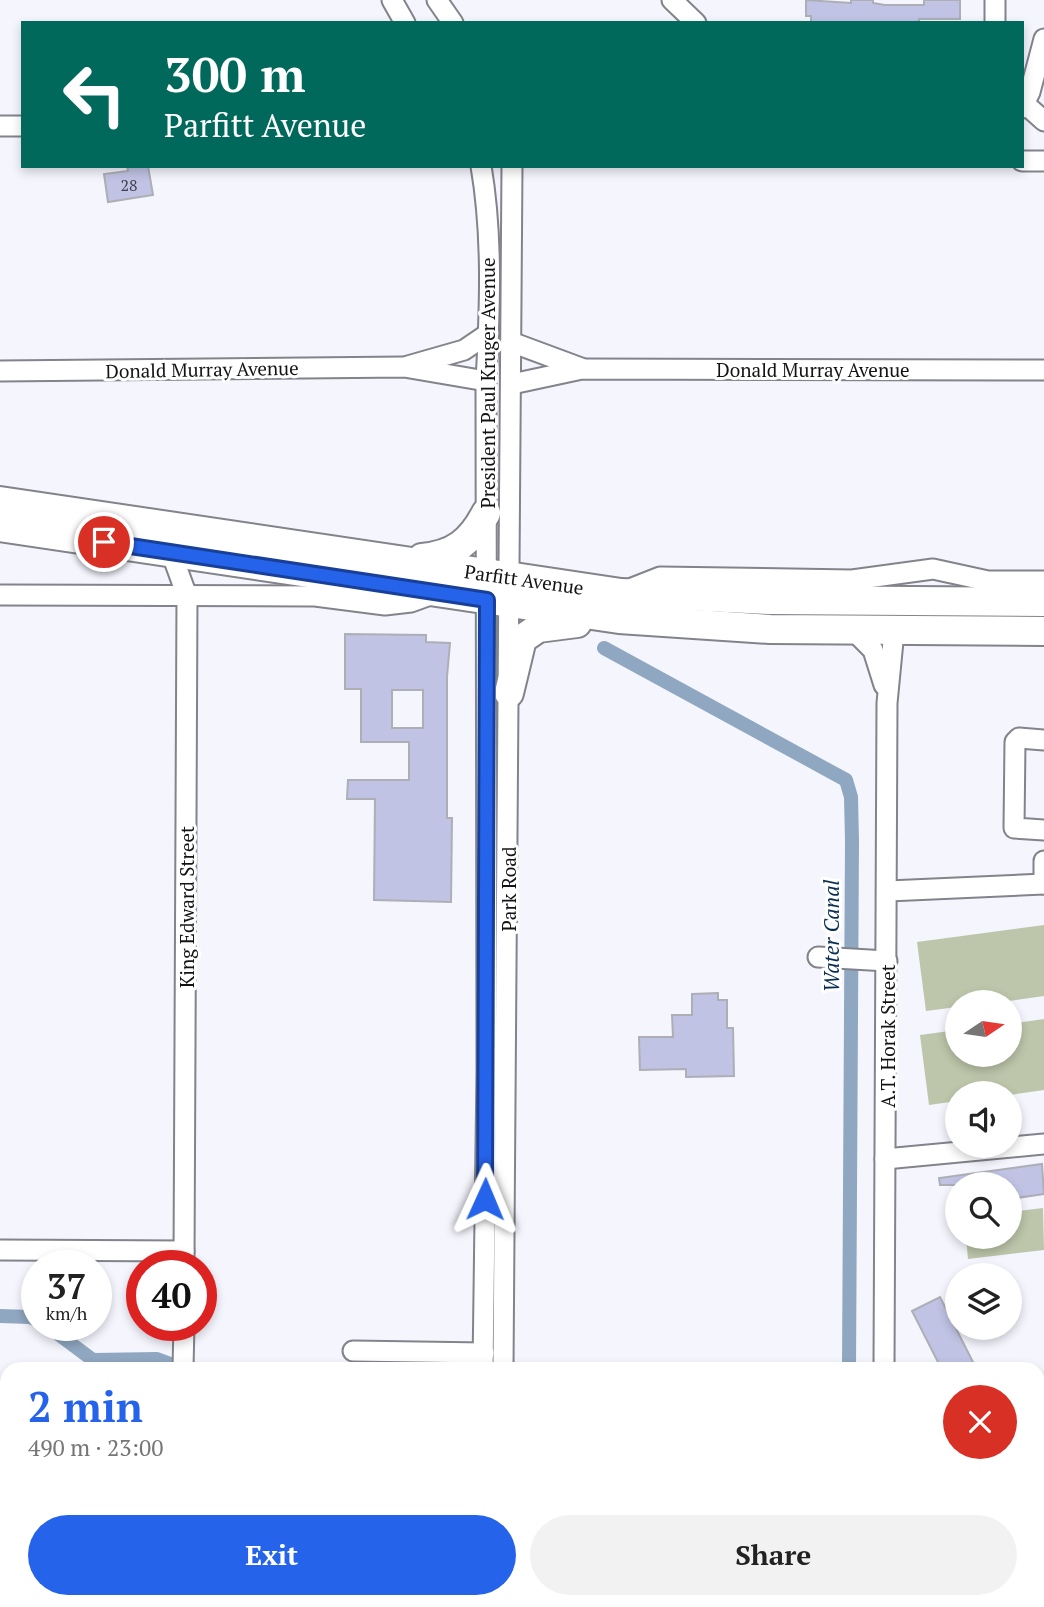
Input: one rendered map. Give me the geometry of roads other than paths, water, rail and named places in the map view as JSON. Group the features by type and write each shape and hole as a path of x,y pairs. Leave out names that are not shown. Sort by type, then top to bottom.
{"highway":[{"name":"Parfitt Avenue","path":"3,510 127,546 437,592 498,588"},
{"name":"Parfitt Avenue","path":"3,510 402,560 498,588 620,606 853,631 1044,631"},
{"path":"402,560 438,557 463,546 477,531 486,513"},
{"path":"0,543 87,554 109,554 127,546"},
{"path":"721,598 750,611 868,614 894,631"},
{"name":"Parfitt Avenue","path":"620,606 721,598 1044,602"},
{"path":"933,600 942,611 954,616 1023,618 1044,624"},
{"path":"509,693 517,650 522,639 531,631 620,606"}],"street":[{"path":"392,0 404,21"},
{"path":"437,0 452,21"},
{"path":"672,0 694,21"},
{"path":"995,0 995,21"},
{"path":"1044,41 1024,106 1044,121"},
{"path":"0,126 21,126"},
{"path":"1024,161 1044,162"},
{"name":"President Paul Kruger Avenue","path":"481,168 486,198 489,333 486,380 486,513 498,588"},
{"name":"President Paul Kruger Avenue","path":"498,588 512,384 512,168"},
{"name":"Donald Murray Avenue","path":"404,367 464,351 489,333"},
{"name":"Donald Murray Avenue","path":"511,342 582,369"},
{"name":"Donald Murray Avenue","path":"0,371 404,367 486,380"},
{"name":"Donald Murray Avenue","path":"512,384 582,369 1044,370"},
{"name":"King Edward Street","path":"171,552 187,596 184,1250"},
{"path":"933,569 933,600"},
{"path":"620,606 654,578 852,580 933,569 988,581 1044,581"},
{"name":"Park Road","path":"491,1362 509,693 498,588"},
{"name":"Park Road","path":"491,1362 498,588"},
{"name":"Parfitt Avenue","path":"0,595 315,596 385,605 411,602 437,592"},
{"name":"A.T. Horak Street","path":"853,631 873,650 887,703"},
{"name":"A.T. Horak Street","path":"884,1362 887,703 894,631"},
{"path":"1044,740 1019,738 1015,742 1014,828 1044,830"},
{"path":"888,891 1044,884 1044,861"},
{"path":"820,957 884,961"},
{"path":"886,1159 1044,1144"},
{"path":"0,1250 126,1255"},
{"path":"184,1341 184,1362"},
{"path":"353,1351 480,1362"}],"waterway":[{"name":"Water Canal","path":"604,648 846,780 851,797 852,841 849,1362"},
{"path":"0,1316 21,1317"},
{"path":"67,1341 93,1360 157,1359 165,1362"}]}
